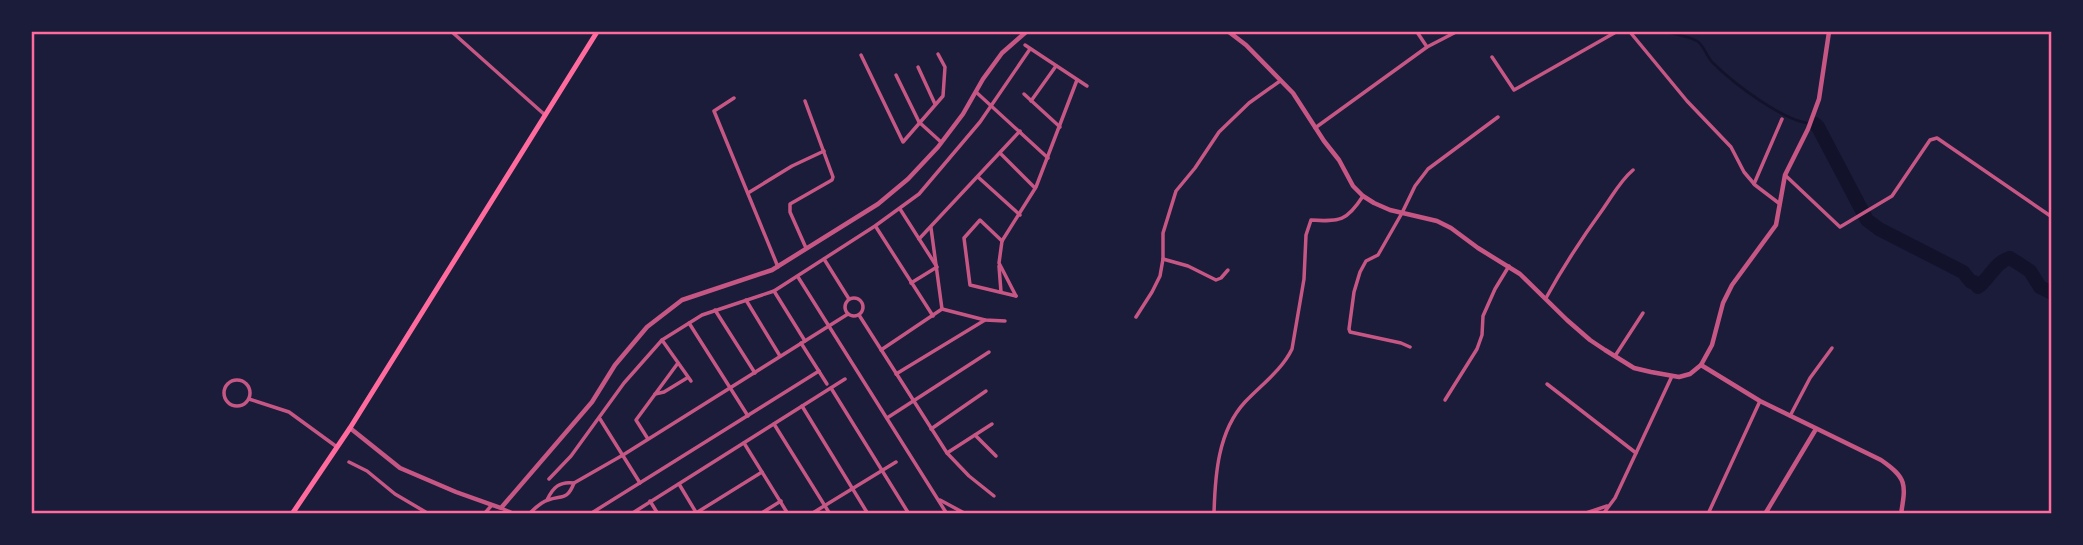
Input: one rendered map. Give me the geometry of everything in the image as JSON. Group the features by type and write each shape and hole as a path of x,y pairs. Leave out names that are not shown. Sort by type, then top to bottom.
{"main road":[{"path":"292,513 350,428 597,32"}],"street":[{"path":"452,32 545,115"},
{"path":"500,508 592,402 615,365 647,327 682,300 778,267 878,204 908,179 941,142 963,114 1002,53 1026,32"},
{"path":"1229,32 1282,79 1339,160 1353,186 1363,196 1374,203 1437,221 1451,228 1521,274 1590,340 1634,368 1679,377 1690,374 1701,365 1712,345 1726,297 1741,271 1776,226 1785,175 1808,129 1819,99 1829,32"},
{"path":"1417,32 1427,47"},
{"path":"1315,128 1427,47 1456,32"},
{"path":"1492,57 1514,90 1616,32"},
{"path":"1630,32 1688,102 1731,147 1744,172 1754,184 1780,204"},
{"path":"1025,46 1087,86"},
{"path":"549,479 571,456 624,383 662,340 715,310 774,291 876,226 919,194 981,122 1030,49"},
{"path":"861,55 903,142 943,96 945,67 938,54"},
{"path":"1031,101 1056,66"},
{"path":"918,67 936,104"},
{"path":"896,75 919,122 941,142"},
{"path":"1136,317 1160,276 1164,227 1176,191 1219,132 1250,103 1282,79"},
{"path":"1001,292 999,263 1002,241 1035,188 1077,80"},
{"path":"976,92 1048,158"},
{"path":"1024,94 1059,127"},
{"path":"734,98 714,111 778,267"},
{"path":"805,101 832,174 832,180 790,204 790,212 806,249"},
{"path":"1410,348 1401,343 1350,332 1354,292 1360,272 1366,261 1378,255 1415,186 1428,169 1498,117"},
{"path":"1754,184 1782,118"},
{"path":"919,239 1020,131"},
{"path":"1785,175 1840,227 1892,196 1926,145 1937,138 2052,217"},
{"path":"748,193 792,166 824,151"},
{"path":"1000,153 1035,188"},
{"path":"1546,298 1584,235 1622,180 1633,170"},
{"path":"978,177 1020,215"},
{"path":"1214,513 1215,474 1231,419 1287,359 1292,349 1304,279 1306,235 1311,220 1340,220 1352,212 1363,196"},
{"path":"900,209 937,267"},
{"path":"999,263 1016,296 970,285 964,238 980,220 1002,241"},
{"path":"876,226 933,316"},
{"path":"931,228 942,309"},
{"path":"824,259 849,300"},
{"path":"1163,259 1188,266 1216,280 1228,270"},
{"path":"1444,400 1477,349 1488,303 1509,266"},
{"path":"912,283 937,267"},
{"path":"797,277 947,513"},
{"path":"774,291 819,372 909,513"},
{"path":"848,314 845,306 849,300 855,298 862,303 863,308 859,315"},
{"path":"746,300 780,356"},
{"path":"881,350 942,309"},
{"path":"942,309 985,320 1004,321"},
{"path":"715,310 755,373"},
{"path":"1615,356 1643,313"},
{"path":"529,513 547,500 564,497 574,483 848,314"},
{"path":"848,314 859,315"},
{"path":"859,315 947,453 969,476 994,496"},
{"path":"896,374 985,320"},
{"path":"688,323 748,416"},
{"path":"655,394 689,379 662,340"},
{"path":"1790,416 1810,378 1832,348"},
{"path":"887,418 989,352"},
{"path":"648,439 636,420 678,363"},
{"path":"1701,365 1760,401 1881,460 1895,470 1903,483 1900,513"},
{"path":"590,513 819,372"},
{"path":"1603,513 1615,498 1672,376"},
{"path":"631,513 774,424 829,386 845,379"},
{"path":"233,381 243,382 249,389 249,399 243,405 231,405 225,399 225,387 233,381"},
{"path":"1547,384 1636,453"},
{"path":"932,429 986,391"},
{"path":"249,399 289,412 337,447"},
{"path":"1708,513 1760,401"},
{"path":"802,406 869,513"},
{"path":"600,419 639,483"},
{"path":"774,424 830,513"},
{"path":"947,453 992,424"},
{"path":"350,428 400,468 515,513"},
{"path":"1765,513 1816,429"},
{"path":"975,435 996,456"},
{"path":"744,443 788,513"},
{"path":"349,462 367,471 395,494 429,513"},
{"path":"811,513 896,462"},
{"path":"678,484 697,513 762,472"},
{"path":"547,500 558,484 574,483"},
{"path":"938,499 966,513"},
{"path":"650,501 658,513"},
{"path":"761,513 780,501"},
{"path":"484,513 493,505"},
{"path":"1584,513 1609,505"}],"waterway":[{"path":"1665,32 1697,41 1712,62 1746,91 1775,110 1815,124"},
{"path":"1815,124 1867,220 1879,229 1963,272 1978,287 2000,263 2010,258 2030,271 2040,287 2052,293"}]}
